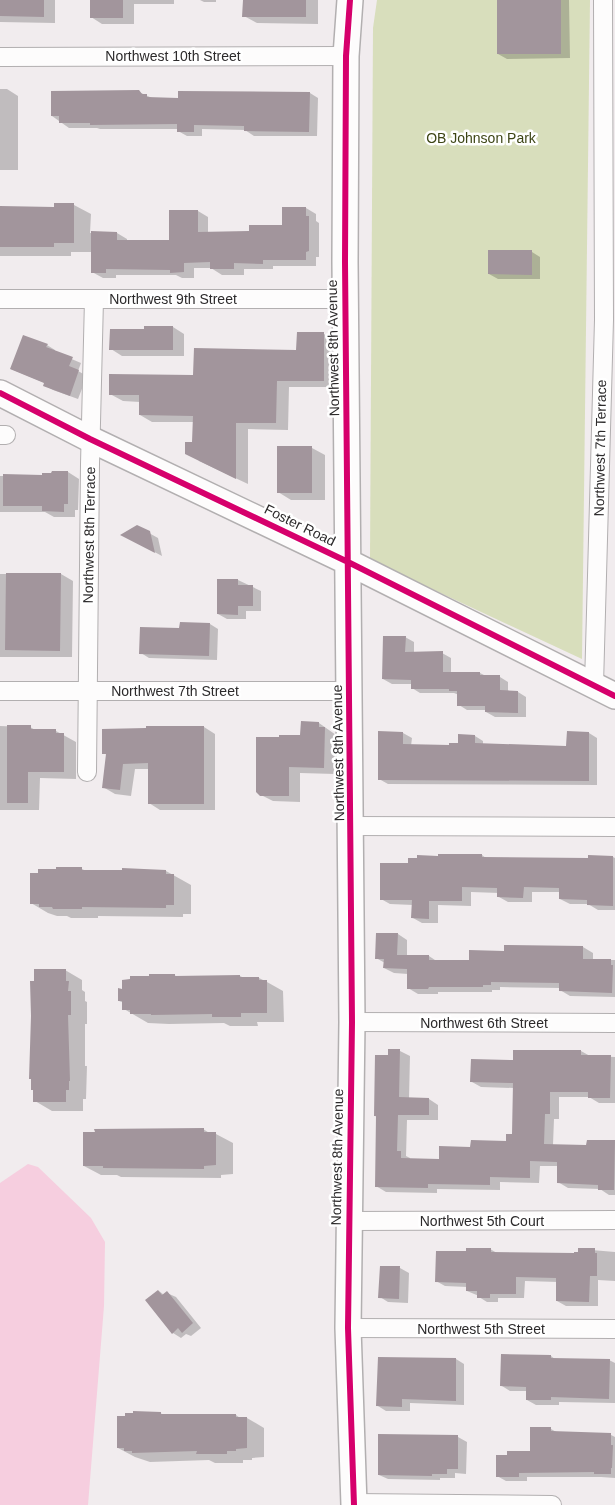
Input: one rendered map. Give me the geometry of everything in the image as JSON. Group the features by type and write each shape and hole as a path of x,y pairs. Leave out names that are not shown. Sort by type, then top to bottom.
{"street":[{"name":"Northwest 8th Avenue","path":"350,0 346,56 345,299 352,1022 348,1328 354,1504"},
{"name":"Northwest 7th Terrace","path":"603,0 609,185 605,691"},
{"name":"Northwest 10th Street","path":"0,57 346,56"},
{"name":"Northwest 9th Street","path":"0,299 345,299"},
{"name":"Northwest 8th Terrace","path":"87,772 90,439 94,299"},
{"name":"Foster Road","path":"0,393 90,439 348,562 605,691"},
{"name":"Northwest 7th Street","path":"0,691 350,691"},
{"path":"351,826 615,827"},
{"name":"Northwest 6th Street","path":"352,1022 615,1023"},
{"name":"Northwest 5th Court","path":"348,1221 615,1220"},
{"name":"Northwest 5th Street","path":"348,1328 615,1329"},
{"path":"354,1504 552,1505"}],"green space":[{"name":"OB Johnson Park","path":"377,0 590,0 582,659 370,560 373,28"}],"shaded area":[{"path":"28,1164 38,1167 91,1218 105,1242 104,1306 88,1505 0,1505 0,1183"}],"building":[{"path":"0,0 44,0 44,17 0,16"},
{"path":"90,0 123,0 123,18 90,18"},
{"path":"243,0 306,0 306,17 242,17"},
{"path":"497,0 561,0 561,54 497,54"},
{"path":"139,90 142,94 147,94 147,97 178,98 178,91 310,92 309,132 244,131 244,126 194,125 194,132 177,132 177,124 90,125 90,123 59,123 59,116 51,116 51,91"},
{"path":"54,203 74,203 74,243 54,243 54,247 0,247 0,206 54,207"},
{"path":"282,207 306,207 306,216 309,216 309,251 306,252 306,260 263,260 263,264 234,263 234,269 210,269 210,262 184,263 184,272 170,273 170,270 106,269 106,273 91,273 91,231 117,232 117,240 169,240 169,210 198,210 198,232 249,231 249,225 282,225"},
{"path":"488,250 532,250 532,275 488,274"},
{"path":"144,326 173,326 173,350 109,350 110,329 144,329"},
{"path":"297,332 324,332 324,381 277,381 276,423 236,423 236,479 185,454 185,442 192,442 193,416 139,415 139,395 109,395 109,374 193,375 194,348 296,350"},
{"path":"23,335 48,344 46,347 73,357 69,366 79,370 70,396 43,386 44,383 10,369"},
{"path":"277,446 312,446 312,493 277,493"},
{"path":"52,471 68,471 68,504 64,504 64,512 42,511 42,506 3,506 3,474 42,475 42,473 51,473"},
{"path":"137,525 150,531 155,553 120,535"},
{"path":"6,573 61,573 60,651 5,650"},
{"path":"217,579 238,579 238,585 253,585 253,606 238,606 238,615 217,614"},
{"path":"180,622 210,623 209,656 139,654 140,627 179,628"},
{"path":"383,636 406,636 405,652 443,651 443,672 480,672 480,675 500,675 500,690 518,691 518,713 485,712 485,706 457,706 457,691 449,691 449,689 411,689 411,680 382,679"},
{"path":"301,721 319,722 319,727 325,727 324,768 289,767 289,796 260,796 256,792 256,737 300,735"},
{"path":"7,725 31,725 31,729 56,729 56,733 64,733 64,772 28,772 28,803 7,803"},
{"path":"146,726 204,726 204,804 148,804 148,763 123,764 120,790 102,788 106,754 102,754 102,729 146,728"},
{"path":"378,731 403,732 403,744 449,745 449,743 458,743 458,734 475,735 475,743 566,746 567,731 589,732 589,781 378,780"},
{"path":"438,854 482,854 482,857 588,858 588,855 613,856 613,906 587,905 587,900 559,899 559,888 524,887 523,898 497,897 497,888 462,887 462,901 429,901 429,919 411,918 412,900 380,900 380,863 408,863 408,858 417,858 417,855 438,856"},
{"path":"56,867 82,867 82,870 122,870 122,868 166,870 166,874 174,874 174,905 166,905 166,908 82,907 82,909 53,909 52,907 39,907 39,904 30,904 30,873 38,873 38,869 56,869"},
{"path":"376,933 398,933 397,955 429,955 429,960 469,960 469,950 504,951 504,945 583,946 583,959 611,959 611,965 613,965 612,993 559,991 559,983 491,982 491,985 483,985 483,987 407,989 407,969 383,968 384,959 375,959"},
{"path":"34,969 66,969 66,981 69,981 68,991 71,991 71,1015 68,1015 70,1081 69,1090 66,1090 66,1102 33,1102 33,1090 31,1090 31,1079 29,1079 30,981 34,981"},
{"path":"149,974 259,977 259,980 267,980 267,1013 241,1013 241,1017 212,1017 212,1014 130,1014 130,1010 122,1010 122,1001 118,1001 118,988 122,989 122,980 130,979 130,976 149,976"},
{"path":"388,1049 400,1049 399,1097 429,1098 429,1115 398,1115 397,1151 401,1151 401,1158 439,1159 439,1146 470,1147 471,1140 506,1141 506,1134 512,1134 513,1083 470,1082 471,1059 513,1060 513,1050 581,1050 581,1055 611,1055 610,1098 588,1098 588,1092 550,1092 550,1114 545,1114 544,1144 586,1145 587,1140 615,1140 614,1190 598,1190 598,1185 557,1183 557,1162 530,1161 530,1178 490,1177 490,1185 428,1184 428,1188 375,1187 375,1055 388,1055"},
{"path":"204,1128 204,1132 216,1132 216,1165 204,1166 204,1169 103,1168 103,1166 83,1166 83,1132 95,1132 94,1129"},
{"path":"466,1248 491,1248 491,1252 574,1253 578,1252 578,1248 595,1248 595,1253 597,1253 597,1276 590,1276 589,1302 556,1301 556,1278 516,1277 516,1294 490,1294 490,1298 477,1298 477,1291 466,1291 466,1283 435,1282 436,1251 466,1251"},
{"path":"380,1266 400,1266 399,1299 378,1298"},
{"path":"158,1290 162,1295 167,1291 193,1323 182,1333 178,1328 172,1334 145,1300"},
{"path":"501,1354 551,1355 551,1358 610,1359 609,1399 551,1397 551,1400 526,1400 526,1387 500,1386"},
{"path":"378,1357 456,1358 456,1401 402,1399 402,1407 376,1406"},
{"path":"133,1411 161,1412 161,1414 236,1414 236,1417 247,1417 247,1448 227,1451 227,1454 196,1454 197,1451 132,1453 132,1451 124,1451 124,1448 117,1448 117,1416 125,1416 125,1413 133,1413"},
{"path":"530,1427 551,1427 551,1431 611,1433 611,1445 613,1445 611,1474 594,1474 594,1472 519,1473 519,1477 496,1477 496,1455 507,1455 507,1451 530,1451"},
{"path":"378,1434 458,1435 458,1469 447,1469 447,1474 432,1474 432,1476 378,1475"}],"cycle path":[{"path":"350,0 346,56 345,262 352,1022 348,1328 354,1505"},
{"path":"0,393 90,439 348,562 615,696"}]}
